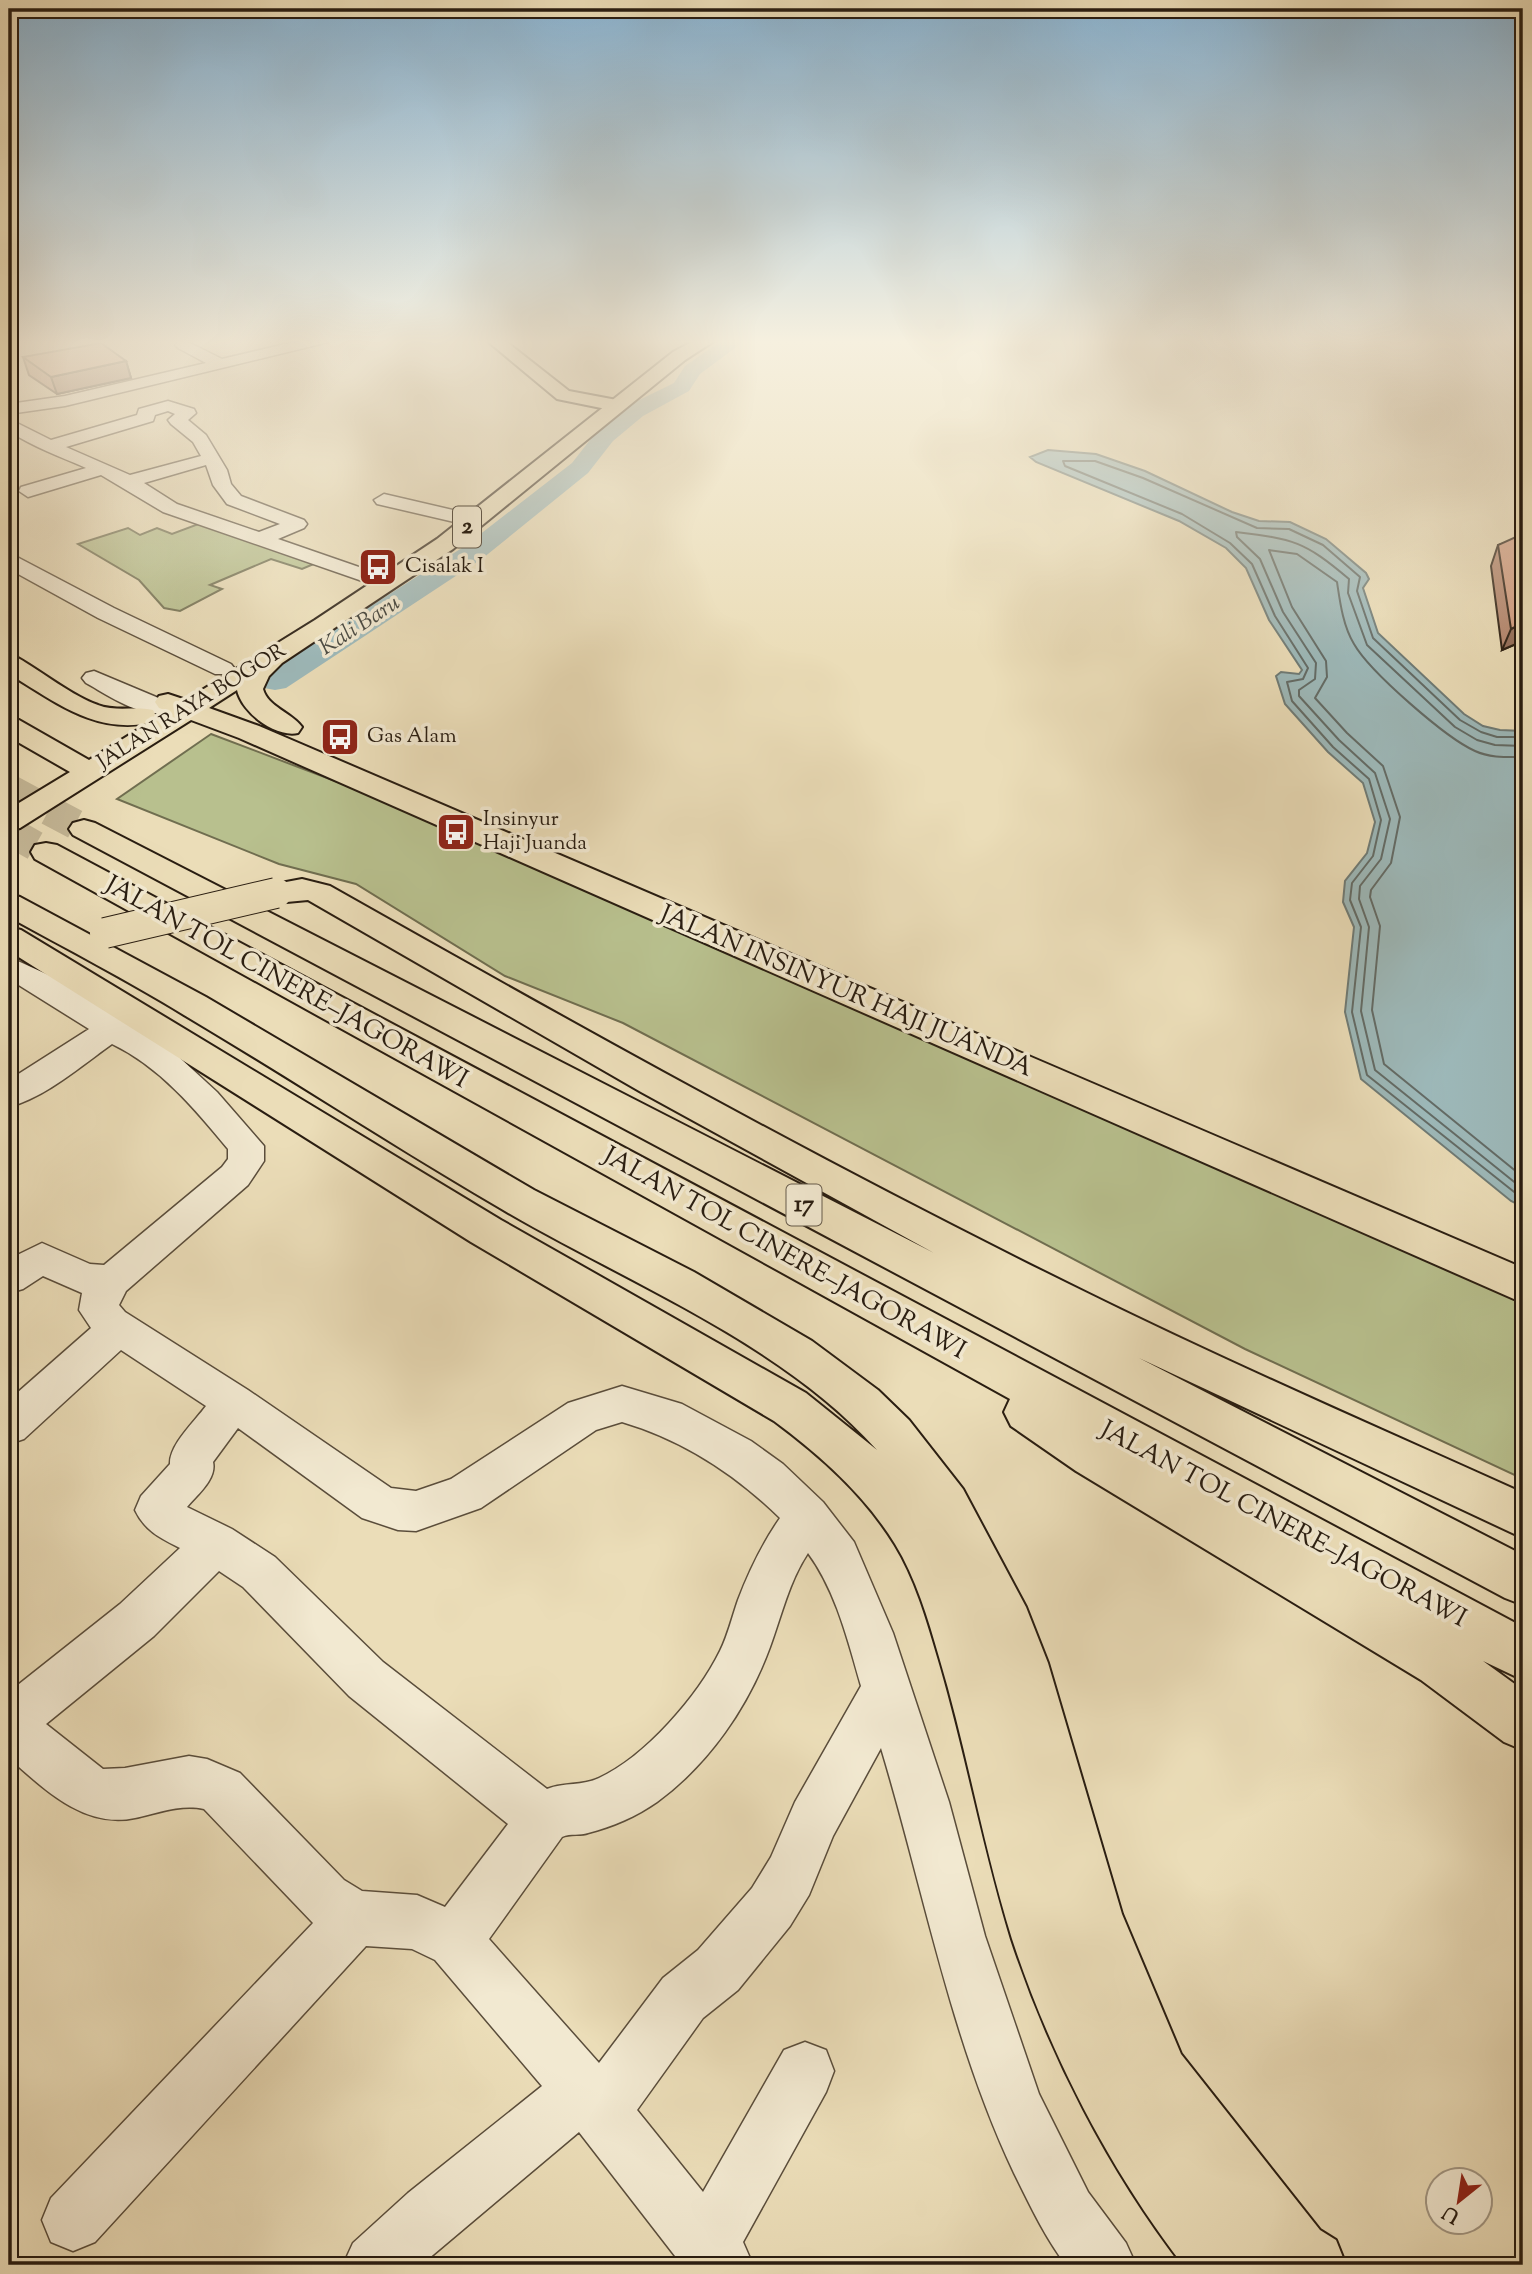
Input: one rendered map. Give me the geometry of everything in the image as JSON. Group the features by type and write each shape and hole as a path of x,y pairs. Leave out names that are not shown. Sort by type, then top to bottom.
{"main road":[{"name":"JALAN RAYA BOGOR","path":"78,765 132,743 177,703 223,669 374,579 555,445"},
{"name":"JALAN RAYA BOGOR","path":"177,703 274,657 445,544 562,445"},
{"path":"274,657 253,675 249,688 253,700 288,727"},
{"path":"9,663 88,711 114,717 177,703"},
{"path":"9,822 49,784 177,703"},
{"name":"JALAN INSINYUR HAJI JUANDA","path":"177,703 288,727 1523,1257"},
{"name":"JALAN INSINYUR HAJI JUANDA","path":"177,703 1523,1286"},
{"path":"9,726 78,765"},
{"path":"132,743 178,730 249,732"},
{"path":"9,796 49,784"},
{"path":"9,828 49,784"},
{"name":"JALAN TOL CINERE–JAGORAWI","path":"84,829 1523,1581"},
{"name":"JALAN TOL CINERE–JAGORAWI","path":"46,852 1523,1655"},
{"path":"90,935 276,893 302,889 319,893 500,996 992,1265 1194,1366 1523,1516"},
{"path":"9,904 90,935 194,1005 520,1201 679,1284 796,1354 862,1404 892,1434 946,1504 1000,1607 1022,1663 1092,1916 1158,2077 1296,2254 1311,2265"},
{"path":"9,937 486,1231 790,1406 830,1435 857,1460 897,1509 925,1551 959,1635 1031,1904 1067,2005 1116,2102 1210,2247 1229,2265"},
{"path":"840,1285 1093,1456 1440,1662 1523,1723"}],"street":[{"path":"47,447 53,445"},
{"path":"204,445 222,485 234,500 297,524 258,540"},
{"path":"47,447 129,481 149,497 170,508 374,579"},
{"path":"129,481 212,458"},
{"path":"28,491 101,469"},
{"path":"423,490 447,495"},
{"path":"384,500 473,507"},
{"path":"10,561 106,613 223,669"},
{"path":"94,678 135,699 177,703"},
{"path":"9,967 113,1027 173,1070 215,1110 246,1146 246,1161 235,1176 112,1280 99,1298 99,1310 118,1328 233,1402 378,1504 398,1510 416,1511 465,1494 583,1416 622,1404 667,1417 736,1454 768,1478 807,1516 838,1557 869,1633 923,1802 958,1936 1013,2105 1066,2214 1104,2265"},
{"path":"9,1095 50,1071 113,1027"},
{"path":"9,1278 42,1258 85,1279 112,1280"},
{"path":"9,1426 118,1328"},
{"path":"233,1402 191,1458 193,1469 157,1510 165,1518 216,1544 259,1573 366,1679 544,1819"},
{"path":"454,1941 544,1819 561,1809 595,1805 619,1797 651,1776 720,1699 745,1650 778,1561 807,1516"},
{"path":"216,1544 137,1620 9,1724 99,1794 122,1793 178,1782 202,1783 222,1791 325,1899 355,1918 417,1922 454,1941 593,2100 713,2256 805,2071"},
{"path":"375,2265 430,2215 593,2100 683,1998 718,1970 771,1906 790,1876 813,1820 886,1690"},
{"path":"73,2220 355,1918"}],"green space":[{"path":"201,523 316,563 302,569 271,559 210,585 222,589 180,611 164,608 139,580 78,544 128,528 140,535 157,528 172,534"},
{"path":"211,734 343,784 1523,1303 1523,1479 1245,1349 623,1023 505,976 356,884 279,864 117,799"}],"water":[{"path":"1048,450 1096,454 1145,471 1232,512 1259,521 1290,522 1326,539 1366,573 1369,579 1363,588 1378,633 1464,714 1483,726 1523,731 1523,1207 1511,1201 1361,1079 1345,1012 1354,927 1343,902 1345,881 1367,853 1375,822 1363,783 1328,752 1285,704 1276,676 1281,672 1299,674 1302,670 1269,620 1246,568 1226,548 1179,521 1036,462 1030,457"}],"building":[{"path":"1518,536 1523,537 1523,623 1511,629 1498,545"}],"waterway":[{"name":"Kali Baru","path":"275,681 474,552 580,468 598,445"}],"tunnel":[{"path":"9,789 84,829"},
{"path":"9,831 46,852"}],"place":[{"name":"Cisalak I","path":"378,567"},
{"name":"Gas Alam","path":"340,737"},
{"name":"Insinyur Haji Juanda","path":"456,832"}]}
